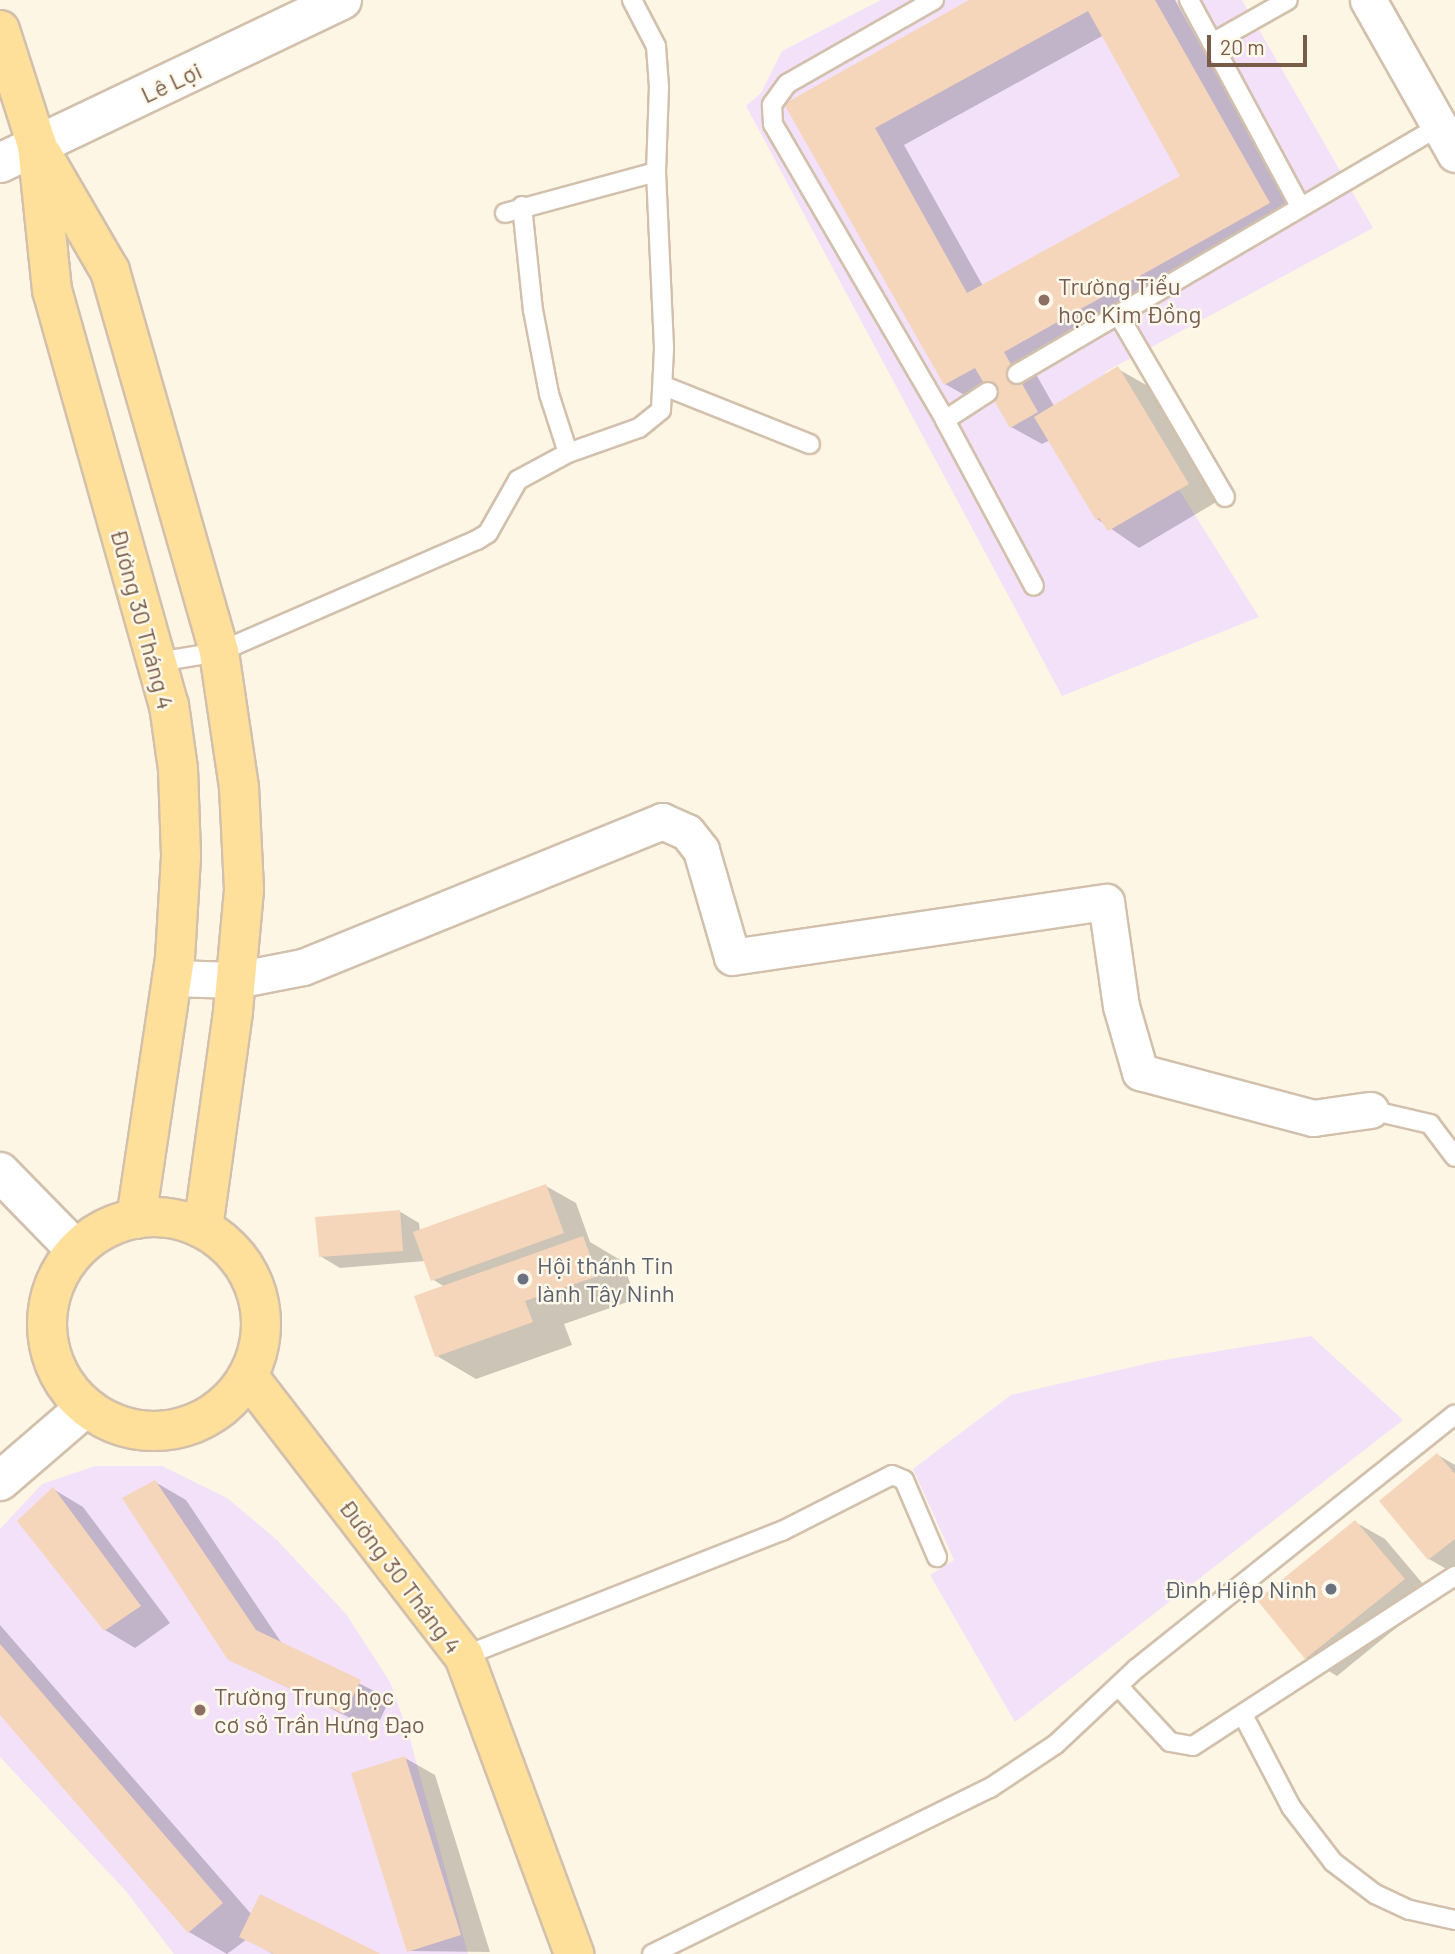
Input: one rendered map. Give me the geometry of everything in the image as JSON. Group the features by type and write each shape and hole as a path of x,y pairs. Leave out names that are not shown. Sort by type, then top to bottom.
{"main road":[{"name":"Đường 30 Tháng 4","path":"0,30 37,145 52,290 158,662 178,769 181,857 171,978 136,1219"},
{"path":"37,145 110,271 219,652 239,787 244,890 236,980 203,1229"},
{"path":"136,1219 171,1219 203,1229 238,1257 255,1284 262,1315 260,1346 248,1376 229,1400 204,1419 175,1429 143,1430 113,1423 86,1407 58,1370 50,1348 47,1313 56,1279 76,1250 99,1231 136,1219"},
{"name":"Đường 30 Tháng 4","path":"248,1376 464,1656 574,1954"}],"street":[{"name":"Lê Lợi","path":"0,163 342,0"},
{"path":"1368,0 1450,143"},
{"path":"171,978 236,980 303,967 662,821 687,832 701,850 732,957 1106,902 1121,1006 1140,1072 1313,1118 1370,1110"},
{"path":"0,1172 76,1250"},
{"path":"0,1481 86,1407"}],"lane":[{"path":"158,662 219,652 477,540 488,533 518,480 568,453 639,428 661,411 664,386 656,172 656,46 632,0"},
{"path":"934,0 787,84 772,105 773,124 944,420 1034,586"},
{"path":"1189,0 1300,206"},
{"path":"1212,43 1288,0"},
{"path":"1017,374 1300,206 1450,143"},
{"path":"568,453 544,370 514,209 656,172"},
{"path":"1118,314 1225,497"},
{"path":"664,386 810,444"},
{"path":"944,420 988,392"},
{"path":"1370,1110 1430,1124 1455,1157"},
{"path":"652,1954 990,1788 1056,1744 1118,1686 1412,1445 1455,1414"},
{"path":"464,1656 782,1531 892,1475 904,1480 937,1557"},
{"path":"1118,1686 1178,1747 1200,1744 1455,1576"},
{"path":"1243,1715 1291,1807 1333,1862 1375,1894 1410,1910 1455,1920"}],"shaded area":[{"name":"Trường Tiểu học Kim Đồng","path":"881,0 1242,0 1373,228 1105,372 1259,617 1062,696 746,106 761,93 782,51"},
{"path":"1311,1336 1403,1420 1015,1722 930,1575 954,1560 913,1469 1011,1395 1158,1361"},
{"name":"Trường Trung học cơ sở Trần Hưng Đạo","path":"95,1466 162,1466 227,1498 277,1540 346,1614 390,1682 410,1739 468,1954 174,1954 125,1890 0,1757 0,1529 42,1484"}],"building":[{"path":"969,0 1155,0 1270,203 1004,352 1038,412 1010,428 975,368 944,385 784,104","holes":["1088,11 1180,176 967,293 875,128"]},
{"path":"1118,366 1189,484 1108,531 1099,518 1096,520 1034,417"},
{"path":"546,1184 564,1233 431,1281 413,1232"},
{"path":"400,1210 403,1251 319,1257 315,1217"},
{"path":"583,1236 598,1276 525,1301 533,1322 435,1357 414,1296"},
{"path":"1437,1453 1455,1474 1455,1539 1428,1560 1379,1501"},
{"path":"155,1480 256,1630 361,1680 344,1714 228,1660 122,1498"},
{"path":"53,1487 141,1606 104,1631 17,1521"},
{"name":"Đình Hiệp Ninh","path":"1355,1520 1405,1579 1305,1659 1257,1600"},
{"path":"0,1644 223,1903 188,1933 0,1715"},
{"path":"405,1756 461,1935 407,1952 351,1773"},
{"path":"260,1894 381,1954 274,1954 239,1937"}],"place":[{"name":"Trường Tiểu học Kim Đồng","path":"1044,300"},
{"name":"Hội thánh Tin lành Tây Ninh","path":"523,1279"},
{"name":"Đình Hiệp Ninh","path":"1331,1589"},
{"name":"Trường Trung học cơ sở Trần Hưng Đạo","path":"200,1710"}]}
